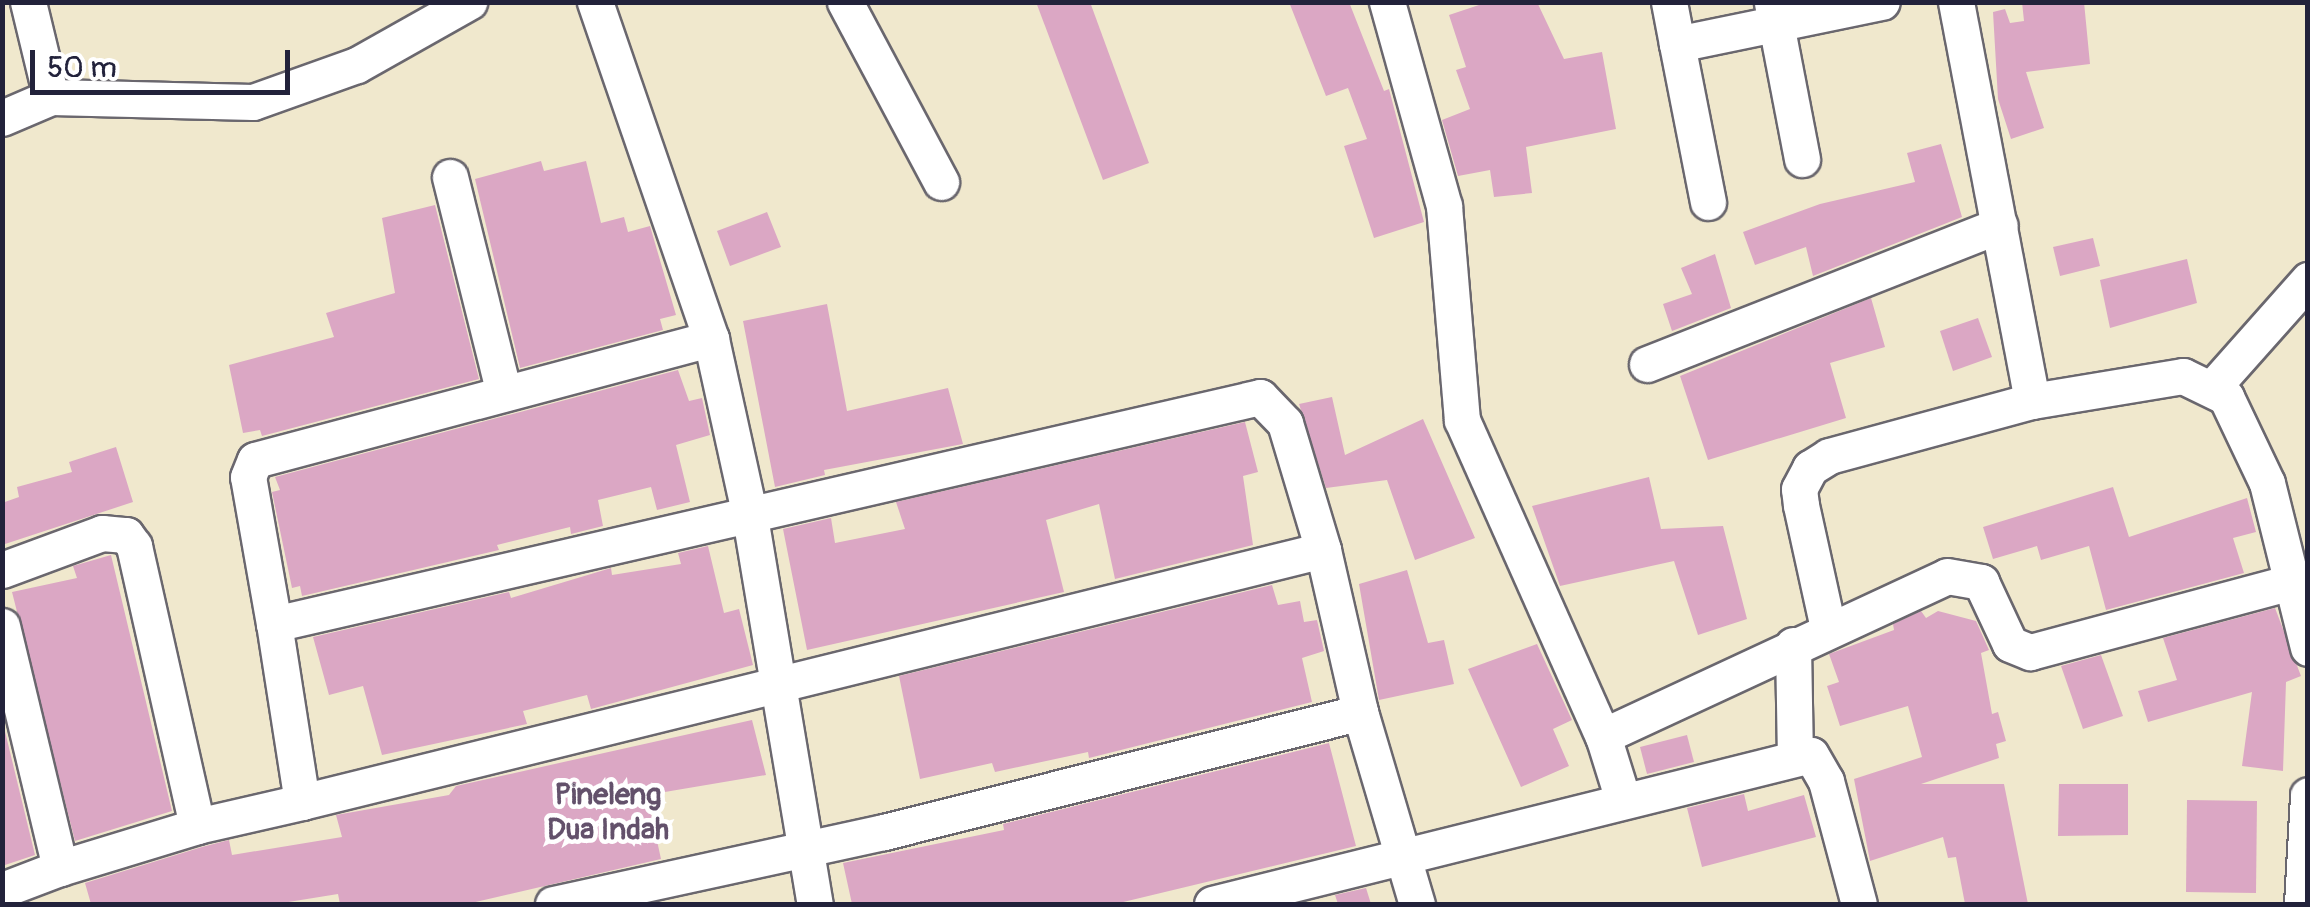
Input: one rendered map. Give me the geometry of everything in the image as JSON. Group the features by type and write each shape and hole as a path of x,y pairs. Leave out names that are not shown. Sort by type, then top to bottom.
{"street":[{"path":"28,2 51,96"},
{"path":"2,118 51,96 252,102 357,64 469,2"},
{"path":"595,2 712,339 750,517 780,687 801,845 815,904"},
{"path":"846,2 941,182"},
{"path":"1387,2 1444,206 1462,420 1603,736 1623,800"},
{"path":"1669,2 1708,202"},
{"path":"1677,44 1774,13 1882,2"},
{"path":"1956,2 2032,401"},
{"path":"1774,13 1802,159"},
{"path":"450,177 504,393"},
{"path":"1647,364 2000,225"},
{"path":"2214,386 2308,280"},
{"path":"302,802 248,476 255,460 712,339"},
{"path":"1828,628 1799,489 1810,468 1829,456 2032,401 2183,376 2214,386 2252,441 2308,648"},
{"path":"274,624 750,517 1246,396 1274,404 1282,418 1323,550 1360,712 1417,904"},
{"path":"2,570 102,533 126,536 134,546 197,826"},
{"path":"2,890 197,826 780,687 1323,550"},
{"path":"1603,736 1937,579 1967,575 1986,588 2010,644 2030,652 2292,582"},
{"path":"2,626 60,868"},
{"path":"1793,644 1795,757"},
{"path":"552,904 652,892 801,845 884,832 1360,712"},
{"path":"1212,904 1795,757 1816,758 1826,781 1859,904"},
{"path":"2302,904 2308,795"}],"building":[{"path":"1036,2 1090,2 1149,163 1103,180"},
{"path":"1289,2 1349,2 1384,91 1389,89 1424,222 1374,238 1344,146 1367,139 1348,88 1326,96"},
{"path":"1488,2 1537,2 1564,59 1602,52 1616,129 1526,147 1532,193 1494,197 1490,170 1458,176 1442,120 1470,109 1456,70 1466,67 1449,15"},
{"path":"2022,2 2084,2 2090,64 2026,72 2044,128 2011,139 1998,99 1993,12 2005,9 2010,23 2024,21"},
{"path":"1941,144 1962,217 1813,276 1806,247 1755,265 1743,232 1820,204 1915,182 1907,153"},
{"path":"541,161 544,171 586,161 601,223 624,217 628,232 650,226 676,315 660,319 663,330 520,368 475,179"},
{"path":"435,205 479,379 262,436 260,430 243,433 229,365 334,337 326,313 395,293 382,218"},
{"path":"767,212 781,247 730,266 717,231"},
{"path":"2093,238 2100,266 2060,276 2053,247"},
{"path":"1715,254 1731,308 1672,331 1663,304 1692,294 1681,268"},
{"path":"2187,259 2197,303 2110,328 2100,280"},
{"path":"1871,298 1885,347 1830,363 1846,418 1708,460 1680,376"},
{"path":"827,304 847,411 948,388 963,444 824,470 825,475 775,487 743,321"},
{"path":"1978,318 1992,357 1953,371 1940,331"},
{"path":"678,370 689,401 702,398 710,435 676,445 690,502 657,510 651,487 598,500 603,526 571,534 570,527 497,545 499,550 302,596 300,586 292,588 272,492 280,490 275,477"},
{"path":"1332,397 1345,455 1423,419 1475,538 1415,560 1387,480 1326,488 1299,404"},
{"path":"1245,422 1258,472 1243,476 1253,545 1115,579 1099,504 1046,520 1064,592 807,650 783,529 831,518 835,543 905,529 896,502"},
{"path":"116,447 133,502 2,545 2,503 19,497 17,487 72,472 69,462"},
{"path":"1649,477 1661,529 1723,526 1747,619 1698,635 1674,561 1560,586 1532,506"},
{"path":"2113,487 2129,537 2247,498 2256,532 2233,538 2244,573 2106,610 2089,546 2041,560 2037,546 1993,559 1983,527"},
{"path":"708,546 724,613 739,609 753,665 591,709 587,695 523,711 527,724 382,755 363,686 329,695 313,637 509,592 511,598 611,568 612,575 681,564 678,553"},
{"path":"111,555 172,811 75,841 12,592 77,578 73,566"},
{"path":"1407,570 1428,643 1444,640 1454,684 1379,700 1359,584"},
{"path":"1272,585 1278,605 1300,601 1304,622 1317,620 1324,651 1302,658 1312,702 1089,758 1088,752 995,772 992,763 920,779 899,676"},
{"path":"2275,608 2301,676 2286,682 2283,771 2242,766 2252,692 2148,722 2138,691 2177,680 2163,638"},
{"path":"1921,611 1926,618 1938,611 1976,621 1989,650 1981,653 1992,714 1998,712 2006,741 1996,744 1999,758 1921,784 2004,784 2028,904 1965,904 1956,857 1948,858 1943,837 1870,861 1854,779 1922,757 1908,706 1840,726 1827,686 1839,682 1829,654 1894,630 1893,624"},
{"path":"1537,644 1572,720 1553,729 1569,766 1521,787 1468,669"},
{"path":"2101,655 2123,716 2083,729 2061,666"},
{"path":"2,719 35,855 2,866"},
{"path":"752,720 766,775 647,795 661,859 467,904 340,904 338,894 276,904 91,904 85,883 229,840 232,855 342,837 336,815 449,795 456,786"},
{"path":"1687,735 1694,762 1647,774 1640,747"},
{"path":"1329,743 1356,846 1115,904 852,904 843,863 1004,830 1003,824"},
{"path":"2059,784 2128,784 2128,835 2058,836"},
{"path":"1744,794 1748,811 1804,795 1816,837 1702,867 1687,808"},
{"path":"2187,800 2257,801 2256,893 2186,892"},
{"path":"1366,888 1371,904 1338,904 1335,895"}],"district":[{"name":"Pineleng Dua Indah","path":"608,812"}]}
